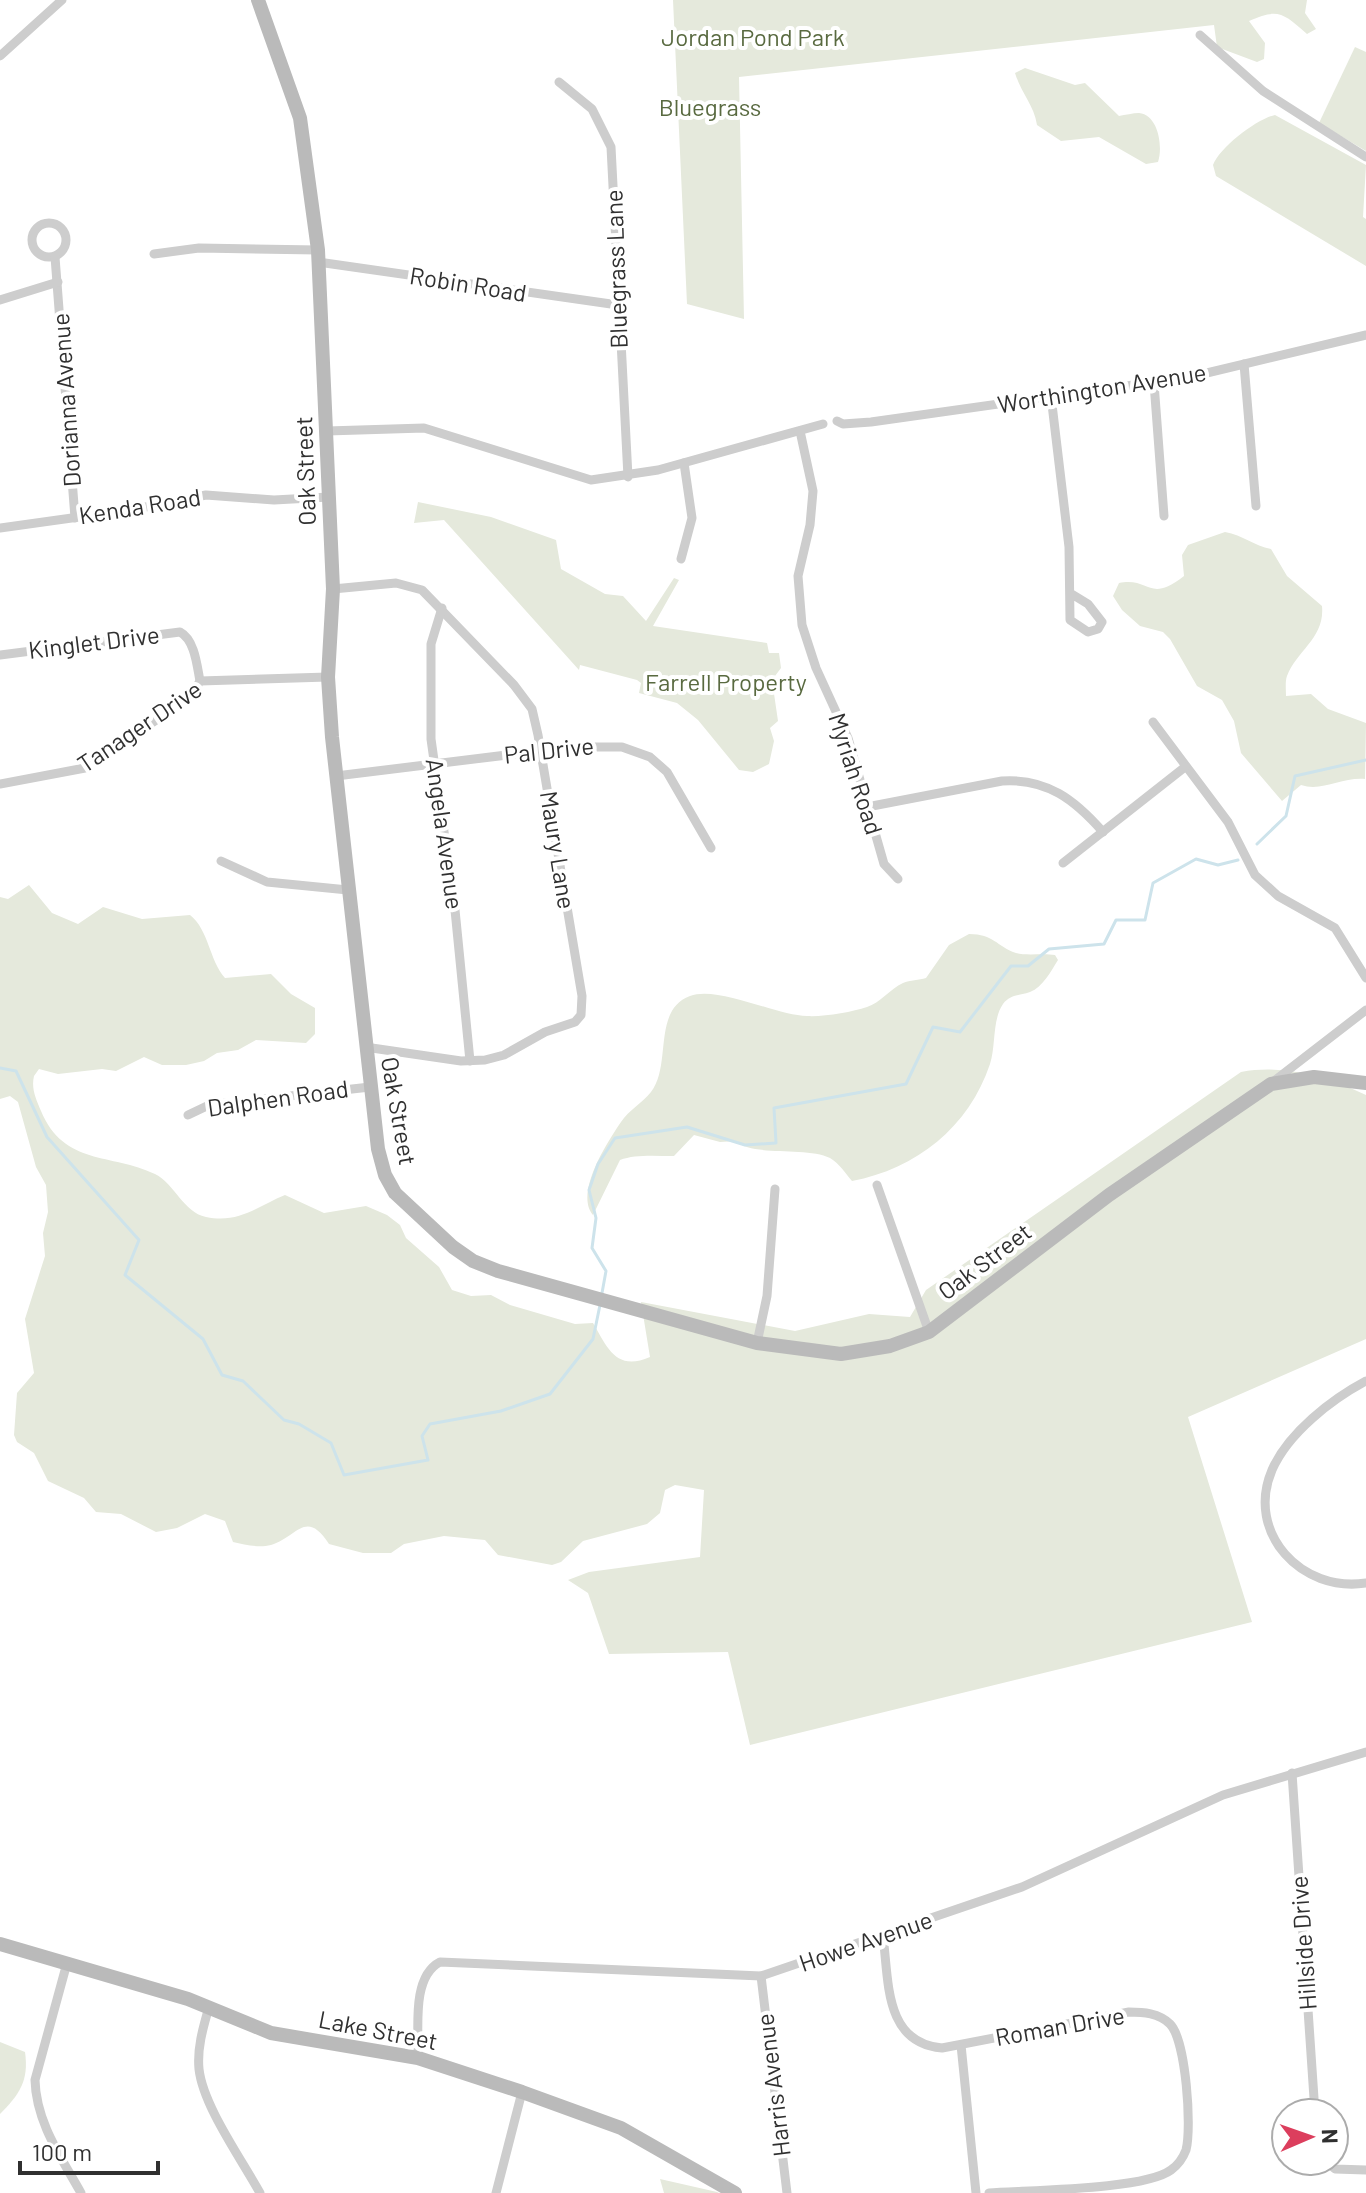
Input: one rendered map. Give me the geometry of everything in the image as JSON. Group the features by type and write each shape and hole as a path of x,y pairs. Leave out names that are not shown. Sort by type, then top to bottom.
{"street":[{"path":"0,56 62,0"},
{"name":"Oak Street","path":"258,0 300,118 318,256 333,589 328,677 370,1087 385,1175 395,1193 428,1226 473,1261 757,1343 841,1354 890,1346 929,1332 1109,1195 1271,1084 1314,1077 1366,1083"},
{"path":"1200,35 1263,91 1366,157"},
{"name":"Bluegrass Lane","path":"559,82 592,109 611,147 628,477"},
{"name":"Robin Road","path":"154,254 199,248 318,256 618,305"},
{"name":"Dorianna Avenue","path":"55,257 75,518"},
{"path":"0,300 58,282"},
{"name":"Worthington Avenue","path":"837,421 843,424 871,422 1154,383 1366,335"},
{"path":"1244,364 1256,506"},
{"path":"1154,383 1164,516"},
{"path":"1051,396 1069,550 1070,593"},
{"path":"327,431 424,428 580,478 628,477 823,424"},
{"name":"Myriah Road","path":"800,431 813,491 810,525 798,576 802,625 816,668 848,738 884,864 898,879"},
{"path":"681,559 692,518 684,463"},
{"name":"Kenda Road","path":"0,528 206,495 274,500 329,497"},
{"name":"Maury Lane","path":"333,589 405,585 422,590 529,704 541,752 582,996 581,1015 575,1022 545,1032 504,1055 470,1061 365,1047"},
{"name":"Angela Avenue","path":"442,608 431,644 434,765 455,910 470,1061"},
{"name":"Kinglet Drive","path":"0,655 180,632 187,636 192,647 200,681"},
{"name":"Tanager Drive","path":"0,784 85,768 180,704 192,694 200,681 328,677"},
{"path":"1153,722 1228,822 1255,875 1278,896 1313,912 1335,928 1366,978"},
{"name":"Pal Drive","path":"336,776 611,745 650,757 675,782 711,848"},
{"path":"1063,863 1185,767"},
{"path":"867,807 1002,781 1021,781 1043,785 1063,794 1103,832"},
{"path":"221,861 267,882 348,890"},
{"path":"1271,1084 1366,1010"},
{"name":"Dalphen Road","path":"188,1115 209,1105 370,1087"},
{"path":"877,1185 929,1332"},
{"path":"757,1343 768,1288 775,1189"},
{"path":"1366,1381 1293,1438 1274,1465 1266,1492 1274,1535 1296,1566 1327,1582 1366,1583"},
{"name":"Howe Avenue","path":"418,2058 422,1986 428,1970 440,1962 761,1976 1022,1887 1215,1798 1366,1752"},
{"name":"Hillside Drive","path":"1292,1773 1314,2097"},
{"name":"Roman Drive","path":"883,1936 893,2010 900,2027 913,2040 928,2046 961,2045 1140,2012 1169,2023 1181,2047 1187,2141 1182,2159 1173,2169 1161,2176 1136,2181 989,2193"},
{"name":"Lake Street","path":"0,1944 209,2007 271,2033 418,2058 522,2092 621,2128 735,2193"},
{"path":"67,1963 35,2080 35,2097 41,2118 81,2193"},
{"name":"Harris Avenue","path":"761,1976 787,2193"},
{"path":"209,2007 199,2047 199,2074 209,2100 260,2193"},
{"path":"961,2045 976,2193"},
{"path":"496,2193 522,2092"}],"green space":[{"name":"Jordan Pond Park","path":"673,0 1307,0 1305,13 1316,29 1307,34 1286,17 1274,14 1249,21 1265,43 1264,59 1257,62 1217,47 1214,25 739,77 744,319 687,304"},
{"path":"1355,47 1366,52 1366,151 1319,123"},
{"path":"1025,68 1075,85 1085,83 1119,116 1146,115 1158,133 1158,162 1146,164 1099,137 1061,141 1037,125 1015,73"},
{"path":"1275,115 1366,165 1363,217 1366,219 1366,266 1216,176 1213,165 1223,150 1249,128"},
{"name":"Farrell Property","path":"418,502 491,517 556,540 561,569 605,594 623,596 646,621 674,578 679,580 653,626 767,643 769,653 779,653 781,668 772,680 778,721 770,728 774,741 769,764 753,772 739,770 698,720 677,703 639,693 641,683 637,680 580,665 579,670 444,520 414,523"},
{"path":"1225,532 1271,549 1287,576 1322,606 1322,617 1315,635 1287,676 1286,696 1311,694 1328,709 1366,723 1365,779 1317,787 1301,785 1282,801 1241,753 1234,721 1222,700 1197,686 1163,632 1140,626 1122,610 1113,596 1119,583 1138,583 1156,589 1172,584 1184,576 1182,555 1188,545"},
{"path":"29,885 52,913 78,924 103,907 142,919 190,915 201,929 225,978 271,974 291,994 315,1008 315,1034 306,1043 256,1040 238,1050 217,1053 204,1061 186,1065 162,1065 144,1057 116,1071 102,1069 58,1074 39,1069 33,1081 36,1098 51,1129 62,1141 90,1155 155,1174 191,1210 206,1217 238,1216 285,1195 324,1213 366,1206 400,1225 406,1238 439,1267 452,1290 471,1296 491,1295 510,1305 575,1324 593,1323 614,1355 629,1361 650,1357 641,1302 795,1331 869,1314 910,1317 926,1290 1241,1072 1289,1071 1336,1083 1366,1095 1366,1339 1188,1417 1252,1622 750,1745 728,1652 609,1654 588,1593 568,1580 589,1572 700,1557 704,1490 675,1485 665,1490 660,1513 647,1524 583,1541 561,1562 552,1565 498,1555 485,1540 444,1536 404,1544 391,1553 363,1553 329,1544 321,1533 307,1526 271,1545 257,1546 233,1542 225,1521 205,1514 177,1528 156,1532 121,1514 96,1512 84,1498 48,1481 34,1453 17,1442 14,1435 17,1393 34,1373 25,1319 45,1256 43,1233 48,1212 46,1185 36,1167 18,1102 10,1096 0,1099 0,897 8,899"},
{"path":"969,934 990,938 1016,953 1055,955 1058,960 1039,986 1003,1004 997,1018 990,1064 981,1087 954,1126 937,1142 898,1167 852,1181 833,1160 820,1154 754,1149 737,1141 720,1142 694,1135 674,1156 639,1156 620,1160 593,1215 588,1205 588,1194 595,1167 621,1122 651,1092 657,1081 666,1025 678,1003 690,996 716,994 795,1015 821,1016 854,1011 872,1005 903,983 926,978 949,945"},
{"path":"0,2042 25,2052 26,2071 22,2086 0,2114"},
{"path":"660,2179 717,2192 719,2193 664,2193"}],"waterway":[{"path":"1257,844 1286,816 1295,776 1366,760"},
{"path":"602,1293 606,1271 592,1248 596,1218 589,1190 598,1164 615,1138 687,1127 745,1145 776,1143 774,1108 906,1084 933,1027 960,1032 1011,966 1028,966 1049,949 1104,944 1116,920 1145,920 1153,883 1196,859 1218,865 1238,860"},
{"path":"0,1068 16,1071 47,1137 139,1240 125,1275 203,1339 222,1375 243,1381 284,1420 299,1424 331,1443 344,1475 428,1460 422,1436 430,1424 501,1411 550,1394 593,1339 600,1305"}],"park label":[{"name":"Bluegrass","path":"710,108"}]}
